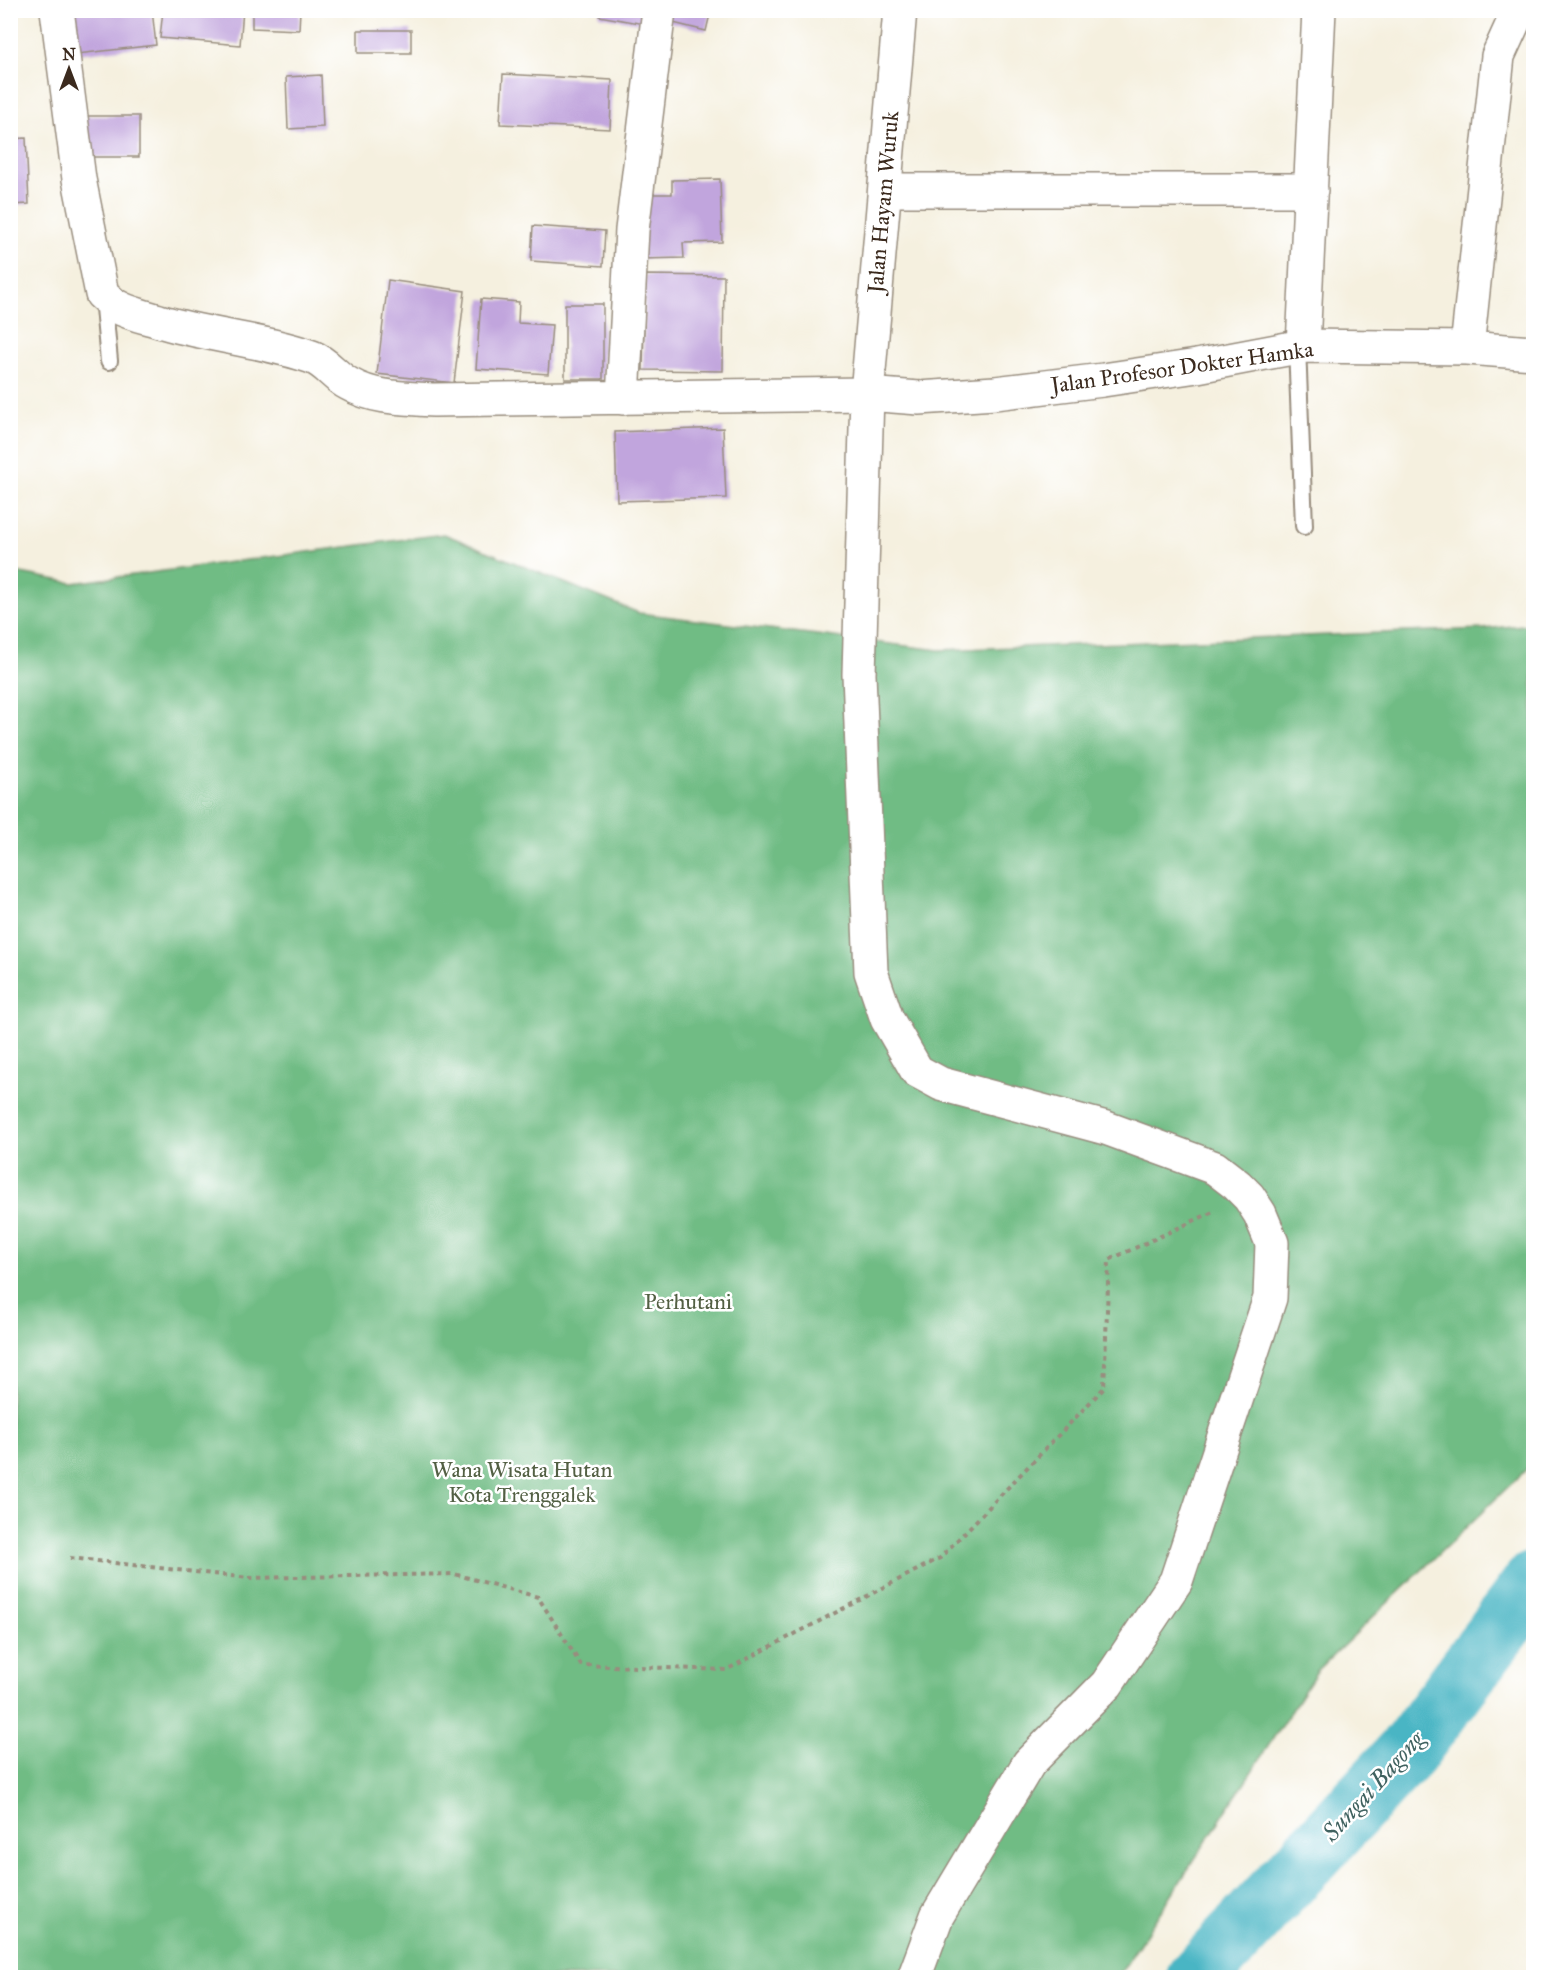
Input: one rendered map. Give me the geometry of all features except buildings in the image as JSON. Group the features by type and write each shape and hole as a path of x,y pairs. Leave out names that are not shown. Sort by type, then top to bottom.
{"street":[{"path":"57,10 80,179 102,294"},
{"path":"623,398 632,231 659,10"},
{"name":"Jalan Hayam Wuruk","path":"900,10 867,394 859,674 870,972 887,1019 917,1071 941,1084 1106,1128 1215,1168 1238,1185 1249,1197 1260,1214 1272,1244 1270,1298 1176,1581 1107,1684 1029,1763 937,1916 914,1977"},
{"path":"1300,346 1311,190 1319,10"},
{"path":"1467,348 1498,56 1519,10"},
{"path":"885,190 1311,190"},
{"name":"Jalan Profesor Dokter Hamka","path":"102,294 116,306 146,317 314,358 347,383 367,393 393,398 434,400 867,394 919,398 994,393 1138,375 1300,346 1467,348 1533,353"}],"lane":[{"path":"102,294 110,361"},
{"path":"1300,346 1304,526"}],"path":[{"path":"70,1558 248,1578 454,1574 538,1597 581,1665 726,1670 940,1558 1104,1388 1109,1260 1209,1213 1249,1197"}],"green space":[{"name":"Perhutani","path":"444,534 639,613 939,650 1483,629 1533,624 1533,1463 1317,1671 1118,1977 11,1977 10,571 73,583"}],"waterway":[{"name":"Sungai Bagong","path":"1197,1978 1410,1749 1534,1582"}],"park label":[{"name":"Wana Wisata Hutan Kota Trenggalek","path":"522,1482"}]}
